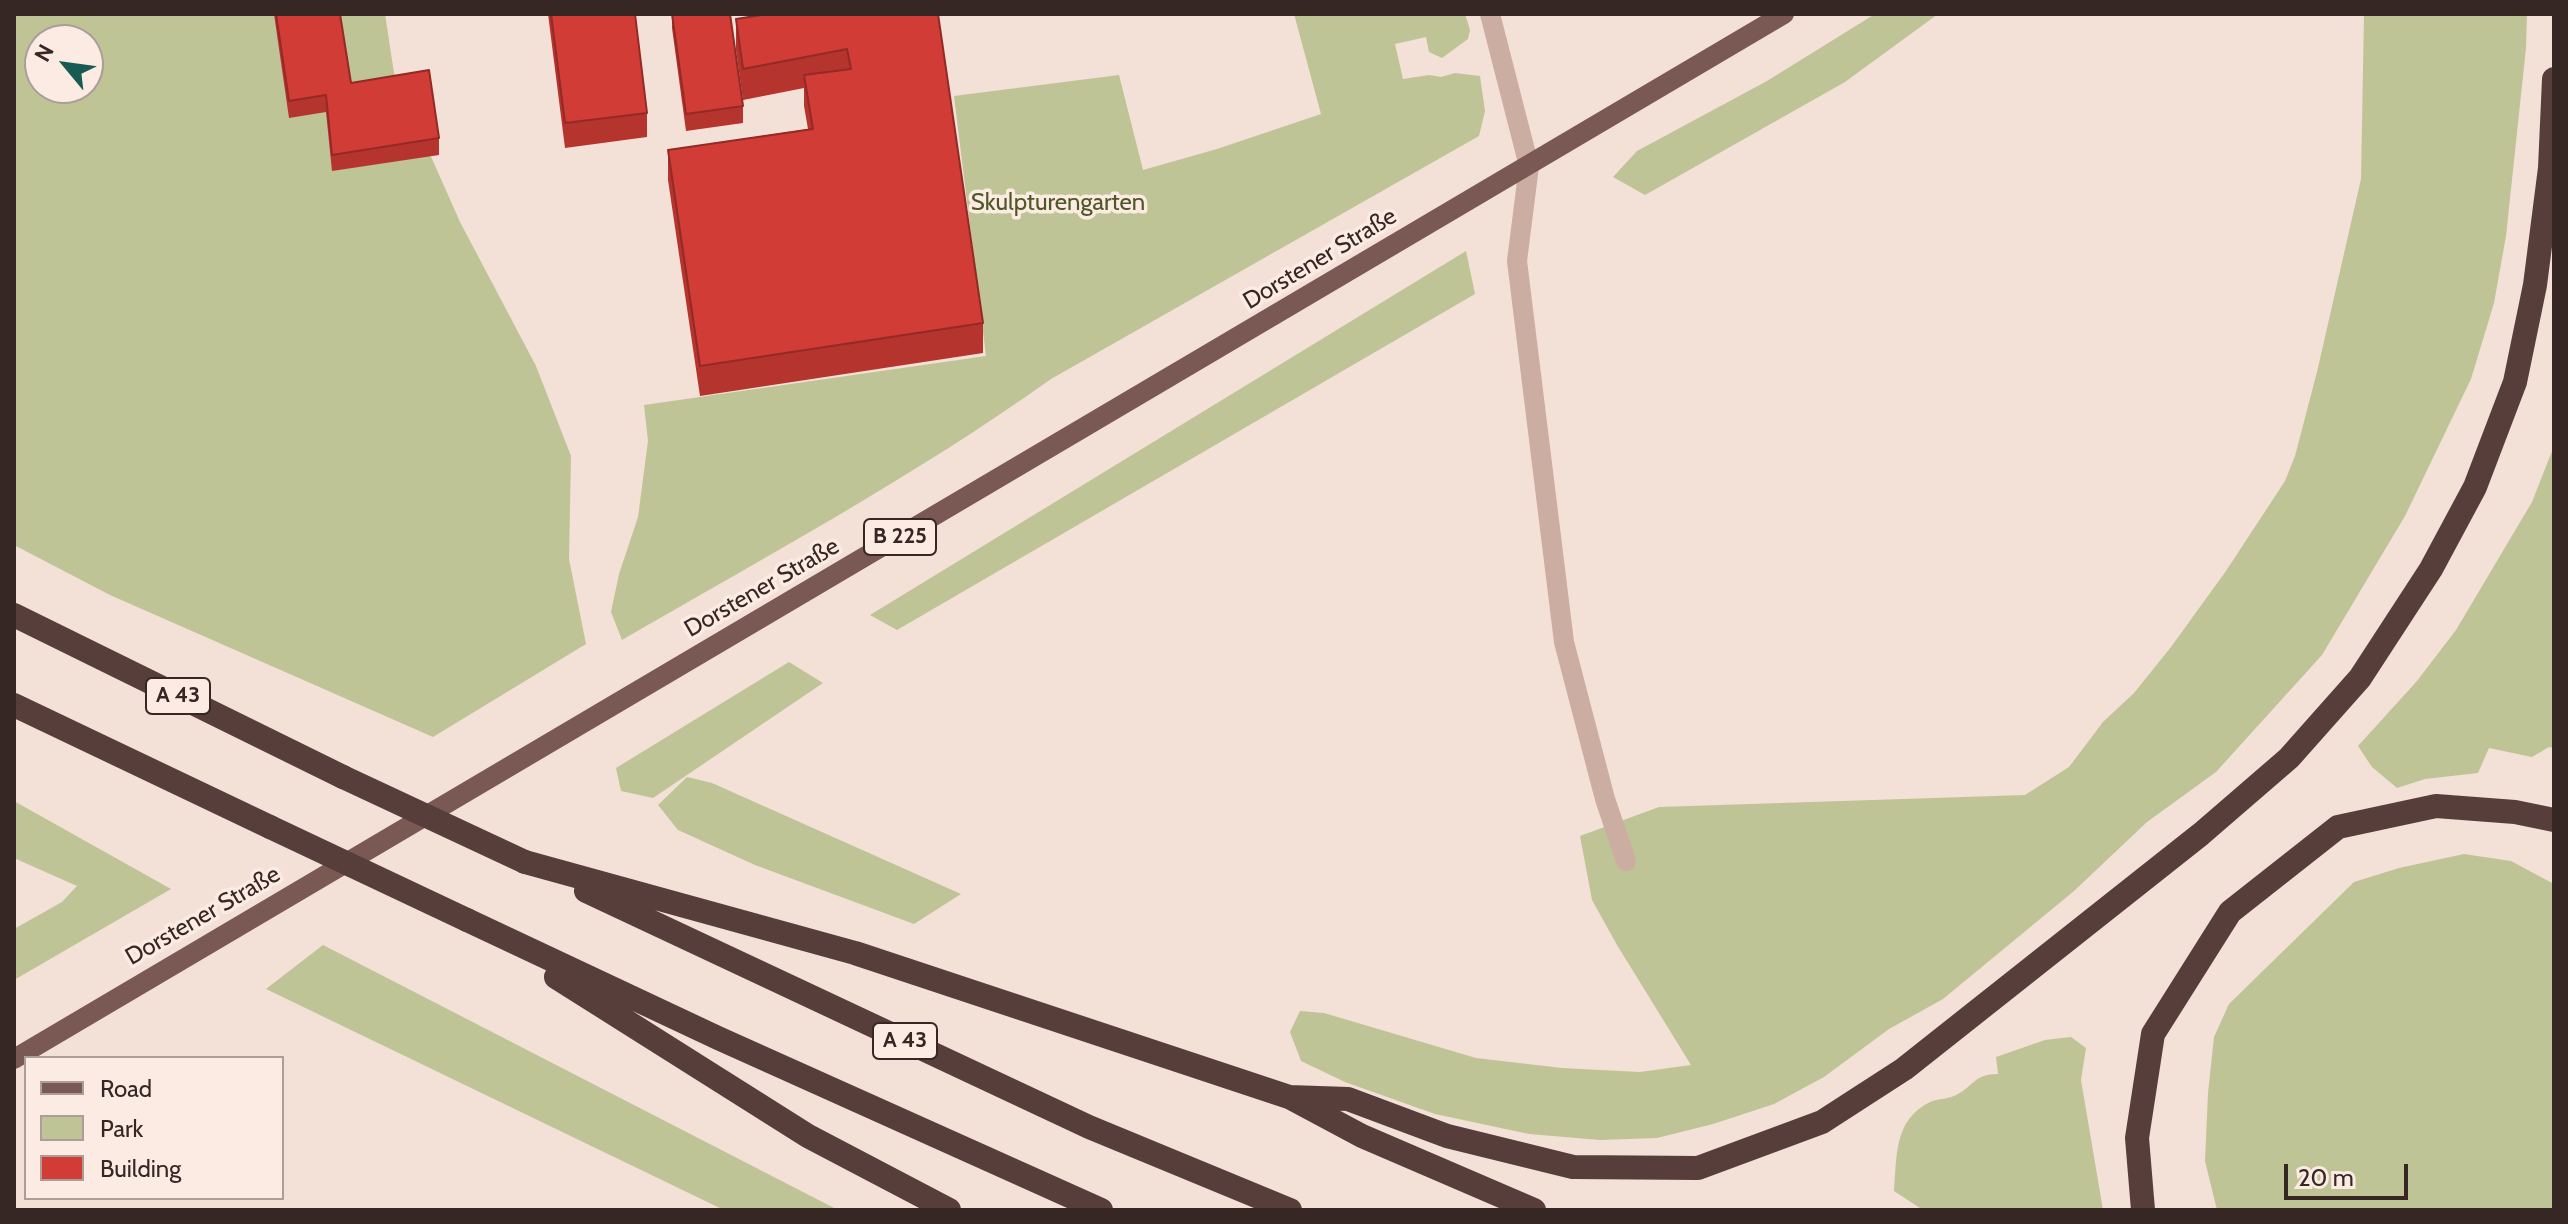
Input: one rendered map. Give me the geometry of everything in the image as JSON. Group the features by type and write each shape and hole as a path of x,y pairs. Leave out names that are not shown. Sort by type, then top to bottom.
{"highway":[{"path":"1289,1097 1348,1099 1447,1136 1573,1167 1698,1168 1822,1122 1904,1069 2201,834 2289,758 2360,678 2431,569 2475,487 2515,382 2535,285 2550,168 2554,79"},
{"name":"A 43","path":"14,615 343,777 1089,1127 1290,1210"},
{"path":"14,705 718,1038 1101,1210"},
{"path":"2143,1210 2137,1138 2153,1034 2230,912 2338,827 2436,806 2515,812 2554,820"},
{"path":"525,862 855,953 1289,1097 1362,1136 1534,1210"},
{"path":"467,920 808,1136 949,1210"}],"main road":[{"name":"Dorstener Straße","path":"14,1059 1784,14"}],"street":[{"path":"1490,14 1529,166 1517,261 1564,642 1605,799 1626,861"}],"green space":[{"path":"14,14 385,14 394,73 460,222 536,366 571,456 569,559 586,644 433,737 110,595 14,545"},
{"name":"Skulpturengarten","path":"1294,14 1465,14 1470,30 1468,39 1442,58 1429,52 1426,37 1395,44 1403,79 1455,73 1480,76 1485,111 1479,136 1051,379 894,482 622,640 611,612 619,574 638,517 648,441 644,405 986,356 954,96 1119,75 1143,170 1321,114"},
{"path":"1875,14 1938,14 1845,82 1645,195 1613,177 1637,151 1767,81"},
{"path":"2364,14 2527,14 2506,236 2494,303 2471,379 2405,516 2322,655 2216,772 2147,822 2074,891 1943,999 1889,1029 1824,1077 1774,1104 1713,1124 1657,1138 1600,1140 1529,1134 1435,1114 1345,1082 1301,1061 1290,1032 1300,1011 1324,1013 1476,1058 1562,1068 1640,1072 1691,1065 1592,900 1580,836 1659,807 2025,795 2069,767 2103,722 2134,693 2171,647 2285,481 2295,456 2361,179"},
{"path":"1466,251 1475,294 897,630 870,615"},
{"path":"2554,446 2554,748 2549,747 2532,757 2489,748 2478,773 2425,779 2397,788 2372,767 2358,746 2417,681 2456,630 2532,502"},
{"path":"789,662 823,683 653,798 621,791 616,768"},
{"path":"687,777 712,783 961,894 914,924 755,865 678,830 658,805"},
{"path":"14,801 171,889 14,980 14,929 62,902 77,886 14,858"},
{"path":"2464,854 2511,861 2554,884 2554,1210 2217,1210 2205,1161 2208,1093 2214,1037 2229,1004 2354,882 2399,868"},
{"path":"323,945 838,1210 724,1210 266,989"},
{"path":"2071,1037 2086,1048 2081,1080 2103,1210 1923,1210 1894,1191 1900,1140 1910,1118 1918,1110 1930,1102 1954,1096 1983,1076 1998,1074 1996,1057 2045,1040"}],"building":[{"path":"276,14 340,14 351,83 429,70 439,138 332,155 326,95 289,101"},
{"path":"551,14 635,14 647,113 565,123"},
{"path":"672,14 730,14 743,106 686,114"},
{"path":"768,14 938,14 983,323 700,366 668,150 813,129 804,75 851,69 847,49 743,69 736,19"}]}
